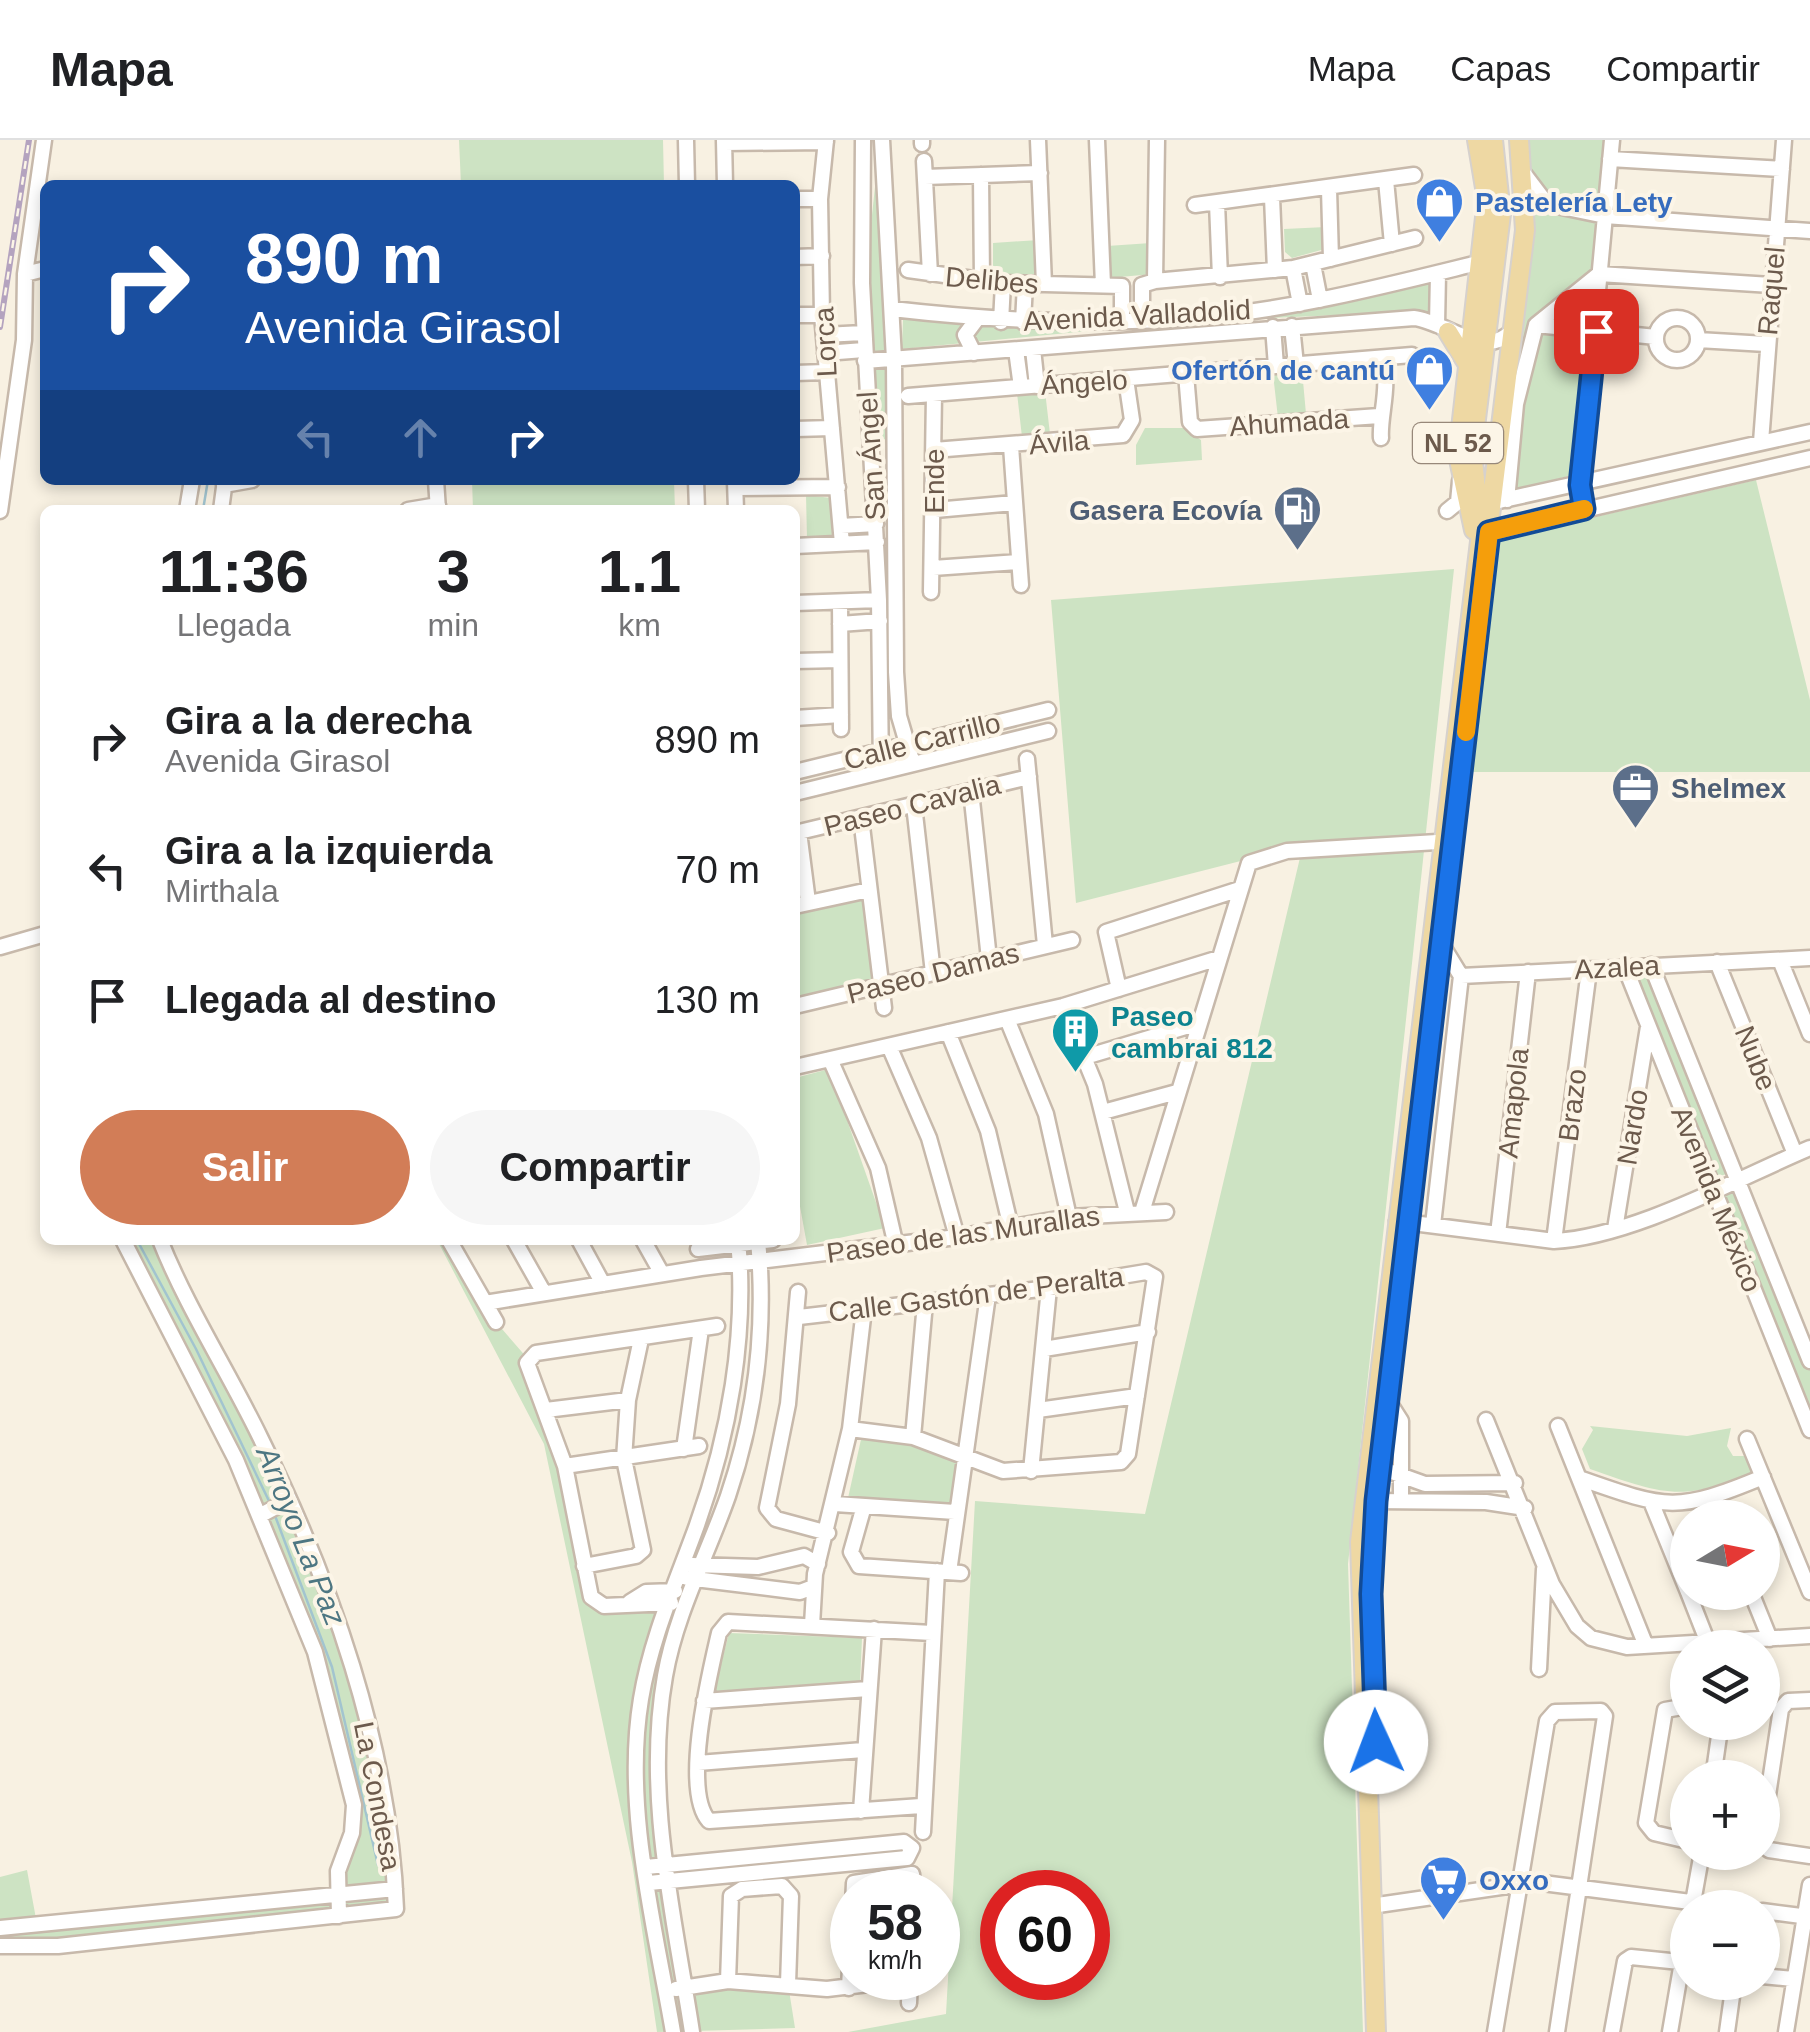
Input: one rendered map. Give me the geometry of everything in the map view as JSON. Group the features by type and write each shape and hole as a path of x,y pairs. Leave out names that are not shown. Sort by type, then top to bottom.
{"main road":[{"name":"NL 52","path":"1477,140 1487,200 1478,263 1476,339 1467,363 1458,440 1460,476 1484,522"},
{"path":"1484,522 1472,452 1476,339 1501,214 1493,140"},
{"name":"NL 52","path":"1386,2032 1376,1905 1373,1470 1387,1399 1402,1222 1442,945 1449,841 1484,522 1526,190 1515,140"},
{"path":"1508,336 1518,200 1515,140"},
{"path":"1442,328 1467,363"},
{"path":"1376,2032 1376,1905 1360,1570 1373,1470 1373,1420 1449,841"}],"street":[{"path":"0,512 24,340 25,274 44,140"},
{"path":"686,140 688,180"},
{"name":"San Ángel","path":"863,140 863,332 880,621 888,672 913,764"},
{"name":"San Ángel","path":"881,772 878,751 888,672 894,359 882,140"},
{"path":"1038,140 1044,284"},
{"path":"1097,140 1103,285"},
{"path":"1142,321 1149,283 1156,140"},
{"path":"1584,509 1580,485 1612,140"},
{"name":"Raquel","path":"1761,442 1784,140"},
{"path":"725,180 724,142 826,141"},
{"name":"Lorca","path":"826,141 820,199 822,314 842,544"},
{"path":"1610,160 1782,170"},
{"path":"930,274 924,169 981,175 1040,173"},
{"path":"981,175 982,281"},
{"path":"1195,205 1414,175"},
{"path":"862,180 885,180"},
{"path":"1386,180 1392,244"},
{"path":"1329,189 1331,259"},
{"path":"1526,190 1547,204"},
{"path":"1526,190 1547,204 1604,216 1810,231"},
{"path":"1272,197 1275,270"},
{"path":"800,199 820,199"},
{"path":"1217,203 1220,277"},
{"path":"1149,283 1293,268 1415,238"},
{"path":"28,247 40,245"},
{"path":"800,257 822,256"},
{"name":"Avenida Valladolid","path":"892,309 1000,322 1142,321 1300,304 1478,263"},
{"path":"1313,264 1320,300"},
{"path":"1293,268 1300,304"},
{"path":"25,274 40,270"},
{"name":"Delibes","path":"908,270 1003,283 1122,286 1122,321"},
{"path":"1438,273 1442,328"},
{"path":"1484,522 1536,325 1599,274 1771,285"},
{"path":"1000,322 1003,283"},
{"path":"1023,322 1025,284"},
{"path":"800,316 822,314"},
{"name":"Avenida Valladolid","path":"826,353 894,359 1414,318 1476,339 1508,336"},
{"path":"1676,318 1692,324 1698,340 1693,354 1680,360 1660,351 1656,337 1664,322 1676,318"},
{"path":"974,353 965,335 976,319"},
{"path":"1536,325 1656,337"},
{"path":"1292,326 1296,364"},
{"path":"1273,328 1276,366"},
{"path":"824,335 863,332"},
{"path":"1698,340 1766,344"},
{"path":"1033,348 1037,386"},
{"path":"1016,350 1021,387"},
{"name":"Ángelo","path":"908,396 1412,355"},
{"path":"1379,360 1386,372 1379,416 1381,438"},
{"path":"800,373 826,372"},
{"name":"Ahumada","path":"1186,374 1190,422 1197,428 1379,416"},
{"name":"Ávila","path":"934,450 1011,446 1129,432 1132,420 1126,379"},
{"name":"Ende","path":"931,592 934,394"},
{"path":"800,429 832,428"},
{"path":"1484,522 1580,485 1810,432"},
{"path":"1011,446 1021,585"},
{"path":"871,450 893,450"},
{"path":"1484,522 1584,509 1810,458"},
{"path":"1447,511 1458,502 1460,476"},
{"path":"762,485 838,488"},
{"path":"935,510 1014,503"},
{"path":"841,526 876,524"},
{"path":"800,546 876,542"},
{"path":"932,568 1019,562"},
{"path":"800,603 879,600"},
{"path":"800,718 841,722 840,602"},
{"path":"840,624 880,621"},
{"path":"800,661 840,660"},
{"name":"Calle Carrillo","path":"800,771 1048,710"},
{"name":"Calle Carrillo","path":"800,792 1048,731"},
{"path":"1027,759 1046,945"},
{"name":"Paseo Cavalia","path":"800,832 1029,777"},
{"path":"971,791 989,959"},
{"path":"914,805 933,973"},
{"path":"861,818 884,1008"},
{"path":"1134,1212 1252,861 1287,851 1449,841"},
{"path":"1119,989 1106,932 1240,889"},
{"path":"801,904 869,890"},
{"path":"0,947 40,935"},
{"name":"Paseo Damas","path":"800,1005 1072,940"},
{"path":"1433,1225 1461,976 1442,945"},
{"path":"800,1066 1062,1006 1219,958"},
{"name":"Azalea","path":"1461,976 1810,958"},
{"path":"1780,960 1804,1006 1810,1034"},
{"name":"Nube","path":"1717,962 1803,1152"},
{"name":"Avenida México","path":"1651,965 1810,1362"},
{"name":"Avenida México","path":"1626,967 1810,1430"},
{"name":"Brazo","path":"1554,1241 1589,970"},
{"name":"Amapola","path":"1498,1234 1528,972"},
{"path":"1062,1006 1085,1057 1134,1212"},
{"path":"1007,1019 1046,1114 1070,1217"},
{"path":"1085,1057 1198,1023"},
{"name":"Nardo","path":"1615,1229 1648,1026"},
{"path":"948,1032 988,1130 1011,1228"},
{"path":"888,1046 928,1138 956,1237"},
{"path":"830,1059 878,1168 896,1246"},
{"path":"1103,1112 1177,1092"},
{"path":"1402,1222 1554,1241 1615,1229 1803,1152"},
{"name":"Paseo de las Murallas","path":"485,1302 701,1268 896,1246 1070,1217 1166,1212"},
{"name":"La Condesa","path":"126,1245 264,1513 314,1652 354,1804 352,1833 338,1872 338,1916 396,1909 393,1844 357,1687 286,1502 162,1245"},
{"path":"452,1245 496,1322"},
{"path":"517,1245 544,1293"},
{"path":"582,1245 603,1284"},
{"path":"647,1245 662,1274"},
{"path":"698,1245 701,1268"},
{"path":"673,2032 646,1867 636,1746 647,1665 706,1496 726,1420 738,1319 738,1245"},
{"path":"692,2032 667,1865 657,1773 658,1726 672,1644 729,1492 750,1409 760,1328 762,1245"},
{"path":"795,1245 796,1256"},
{"name":"Calle Gastón de Peralta","path":"799,1317 1049,1288 1146,1272 1153,1274 1148,1332"},
{"path":"1031,1471 1049,1288"},
{"path":"798,1292 799,1317 788,1404 767,1508 776,1520 826,1528"},
{"path":"922,1832 932,1633 949,1572 988,1295"},
{"path":"914,1436 926,1303"},
{"path":"804,1625 811,1560 835,1504 850,1429 864,1309"},
{"path":"684,1448 709,1327 536,1352 528,1358 529,1374 565,1466 591,1597 604,1606 630,1602 642,1593 673,1584 807,1590"},
{"path":"850,1429 914,1436 1003,1471 1121,1462 1128,1454 1148,1332 1044,1349"},
{"path":"584,1566 636,1556 643,1548 624,1459 628,1400 641,1338"},
{"path":"1038,1410 1137,1396"},
{"path":"1387,1399 1401,1422 1401,1500"},
{"path":"546,1410 628,1400"},
{"path":"1486,1420 1564,1608 1591,1638 1610,1646 1670,1644"},
{"path":"1558,1426 1646,1646"},
{"path":"1747,1439 1810,1592"},
{"path":"565,1466 700,1446"},
{"path":"1373,1470 1437,1485 1515,1484"},
{"path":"1580,1478 1652,1504 1714,1497 1763,1476"},
{"path":"1376,1501 1486,1502 1525,1508"},
{"path":"264,1513 286,1502"},
{"path":"835,1504 955,1512"},
{"path":"1652,1504 1670,1548"},
{"path":"864,1506 851,1552 854,1562 864,1568 949,1572"},
{"path":"673,1584 693,1584 758,1567 811,1560"},
{"path":"1539,1669 1544,1563"},
{"path":"921,1806 708,1821 702,1812 698,1764 704,1701 719,1633 733,1621 932,1633"},
{"path":"861,1811 874,1629"},
{"path":"1780,1638 1810,1636"},
{"path":"704,1701 868,1689"},
{"path":"1773,1760 1780,1714 1788,1701 1810,1700"},
{"path":"1670,1708 1666,1708 1646,1822 1654,1834 1670,1837"},
{"path":"1495,2032 1547,1721 1555,1712 1604,1713 1557,2032"},
{"path":"698,1764 863,1750"},
{"path":"646,1867 904,1842 912,1848 907,1858 649,1883"},
{"path":"1780,1852 1810,1856"},
{"path":"1376,1905 1522,1882 1578,1885 1670,1900"},
{"path":"1786,2032 1810,1885"},
{"path":"728,1981 731,1896 742,1889 782,1886 791,1896 788,1984"},
{"path":"0,1928 395,1889"},
{"path":"1780,1913 1807,1917"},
{"path":"0,1946 58,1946 338,1916"},
{"path":"1612,2032 1623,1965 1631,1957 1670,1961"},
{"path":"1780,1978 1793,1979"},
{"path":"666,1990 728,1981 830,1989"},
{"path":"909,2000 909,2004"},
{"path":"1670,2032 1675,2000"},
{"path":"1727,2032 1731,2000"}],"green space":[{"path":"459,140 663,140 664,180 461,180"},
{"path":"1524,140 1609,140 1576,474 1499,494 1535,214"},
{"path":"875,187 883,191 889,437 883,440 878,438 864,290"},
{"path":"1326,227 1325,249 1292,258 1285,252 1284,229"},
{"path":"1039,240 1040,274 993,274 993,243"},
{"path":"1151,243 1153,274 1109,278 1107,246"},
{"path":"1436,280 1433,311 1246,319"},
{"path":"903,319 1088,331 902,349"},
{"path":"1302,370 1306,414 1278,418 1273,374"},
{"path":"1045,391 1050,434 1022,437 1017,393"},
{"path":"1145,428 1183,428 1201,440 1202,460 1136,465 1136,445"},
{"path":"1756,480 1810,700 1810,772 1467,772 1495,540"},
{"path":"472,485 674,485 675,505 473,505"},
{"path":"806,495 831,498 832,538 807,539"},
{"path":"1454,569 1348,1564 1363,2032 848,2032 946,2014 947,2000 960,2000 960,1870 954,1870 975,1501 1145,1514 1303,845 1076,903 1051,600"},
{"path":"865,894 874,984 800,1001 800,908"},
{"path":"1646,973 1729,1173 1712,1179 1629,974"},
{"path":"829,1069 885,1228 807,1245 800,1206 800,1077"},
{"path":"1736,1191 1810,1369 1810,1420 1719,1198"},
{"path":"125,1245 163,1245 247,1411 335,1617 393,1844 396,1909 0,1946 0,1877 27,1870 37,1924 337,1895 355,1818 298,1603"},
{"path":"440,1245 452,1245 496,1322 528,1359 546,1410 591,1597 645,1606 687,1601 658,1728 667,1865 647,1867 649,1883 669,1881 685,1988 788,1984 795,2028 657,2032 632,1862 544,1444"},
{"path":"1590,1426 1687,1436 1731,1428 1727,1446 1733,1456 1750,1456 1759,1470 1692,1491 1637,1485 1590,1469 1582,1449 1593,1430"},
{"path":"862,1435 912,1442 963,1463 952,1503 848,1498"},
{"path":"729,1633 862,1638 860,1684 713,1696"}],"waterway":[{"name":"Arroyo La Paz","path":"204,505 207,485"},
{"name":"Arroyo La Paz","path":"140,1245 196,1349 269,1501"},
{"name":"Arroyo La Paz","path":"274,1513 332,1667 378,1865"}],"railway":[{"path":"0,327 29,140"}],"slow traffic":[{"path":"1466,732 1489,532 1584,509"}],"place":[{"name":"Pastelería Lety","path":"1440,244"},
{"name":"Ofertón de cantú","path":"1430,412"},
{"name":"Gasera Ecovía","path":"1297,552"},
{"name":"Shelmex","path":"1636,830"},
{"name":"Paseo cambrai 812","path":"1076,1074"},
{"name":"Oxxo","path":"1444,1922"}],"route":[{"path":"1376,1742 1371,1594 1376,1501 1489,532 1584,509 1580,485 1596,331"}]}
